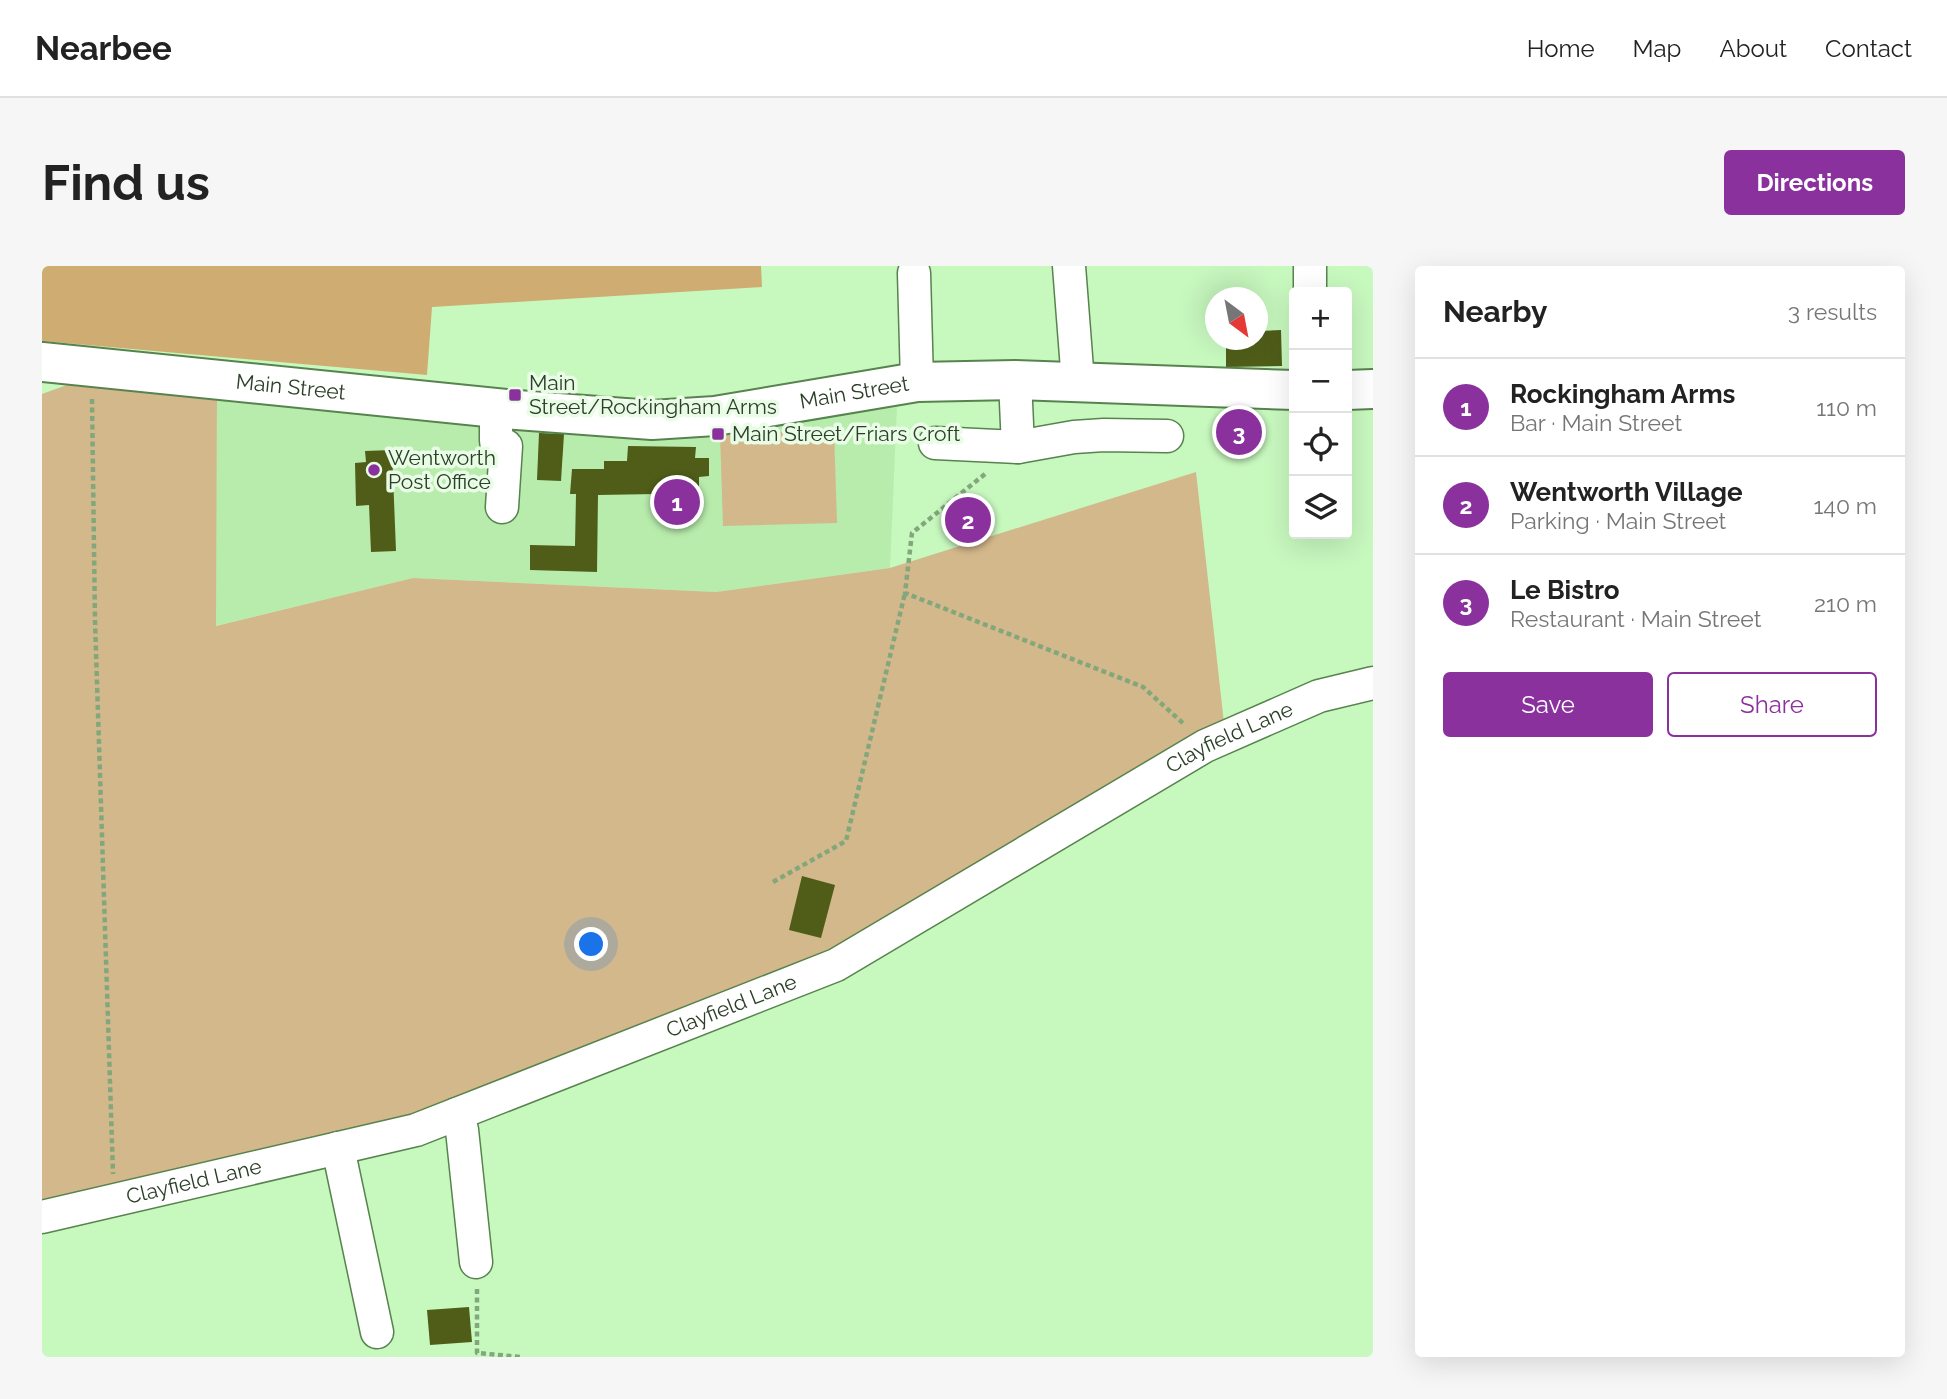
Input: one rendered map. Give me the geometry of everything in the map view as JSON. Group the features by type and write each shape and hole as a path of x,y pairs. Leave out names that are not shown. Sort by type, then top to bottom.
{"main road":[{"name":"Main Street","path":"42,362 652,421 715,416 917,382 1015,380 1289,390"},
{"path":"1352,390 1373,389"}],"street":[{"path":"1069,266 1078,382"},
{"path":"1310,266 1310,287"},
{"path":"914,273 917,382"},
{"path":"1015,380 1018,447"},
{"path":"496,407 496,441 506,446 502,507"},
{"path":"934,443 1018,447 1074,437 1167,436"},
{"name":"Clayfield Lane","path":"42,1217 416,1130 836,965 1205,746 1320,696 1373,683"},
{"path":"457,1114 463,1130 476,1262"},
{"path":"338,1148 377,1332"}],"path":[{"path":"91,366 95,635 113,1174 116,1198"},
{"path":"773,882 846,841 905,593 912,533 1018,447"},
{"path":"905,593 1143,687 1205,746"},
{"path":"476,1262 477,1353 521,1357"}],"shaded area":[{"path":"42,266 761,266 762,287 432,307 427,375 42,341"},
{"path":"67,385 217,394 216,626 413,578 716,592 890,568 1196,472 1224,723 833,955 415,1118 42,1206 42,394"},
{"path":"217,394 421,420 607,433 719,432 897,407 890,568 716,592 413,578 215,626"},
{"path":"834,430 837,523 723,526 720,434"}],"building":[{"path":"1281,330 1282,366 1226,367 1226,350 1268,350 1268,331"},
{"path":"539,433 564,434 561,481 537,480"},
{"path":"628,446 696,447 695,458 709,458 709,476 699,477 699,510 656,509 656,494 598,495 597,572 530,570 530,545 575,546 576,494 570,494 572,469 604,469 604,461 627,461"},
{"path":"392,450 396,551 371,552 369,505 356,506 355,463 366,462 365,451"},
{"path":"802,876 835,885 821,938 789,930"},
{"path":"469,1307 472,1342 430,1345 427,1310"}],"place":[{"name":"Main Street/Rockingham Arms","path":"515,395"},
{"name":"Le Bistro","path":"1239,432"},
{"name":"Main Street/Friars Croft","path":"718,434"},
{"name":"Wentworth Post Office","path":"374,470"},
{"name":"Rockingham Arms","path":"677,502"},
{"name":"Wentworth Village","path":"968,520"}]}
